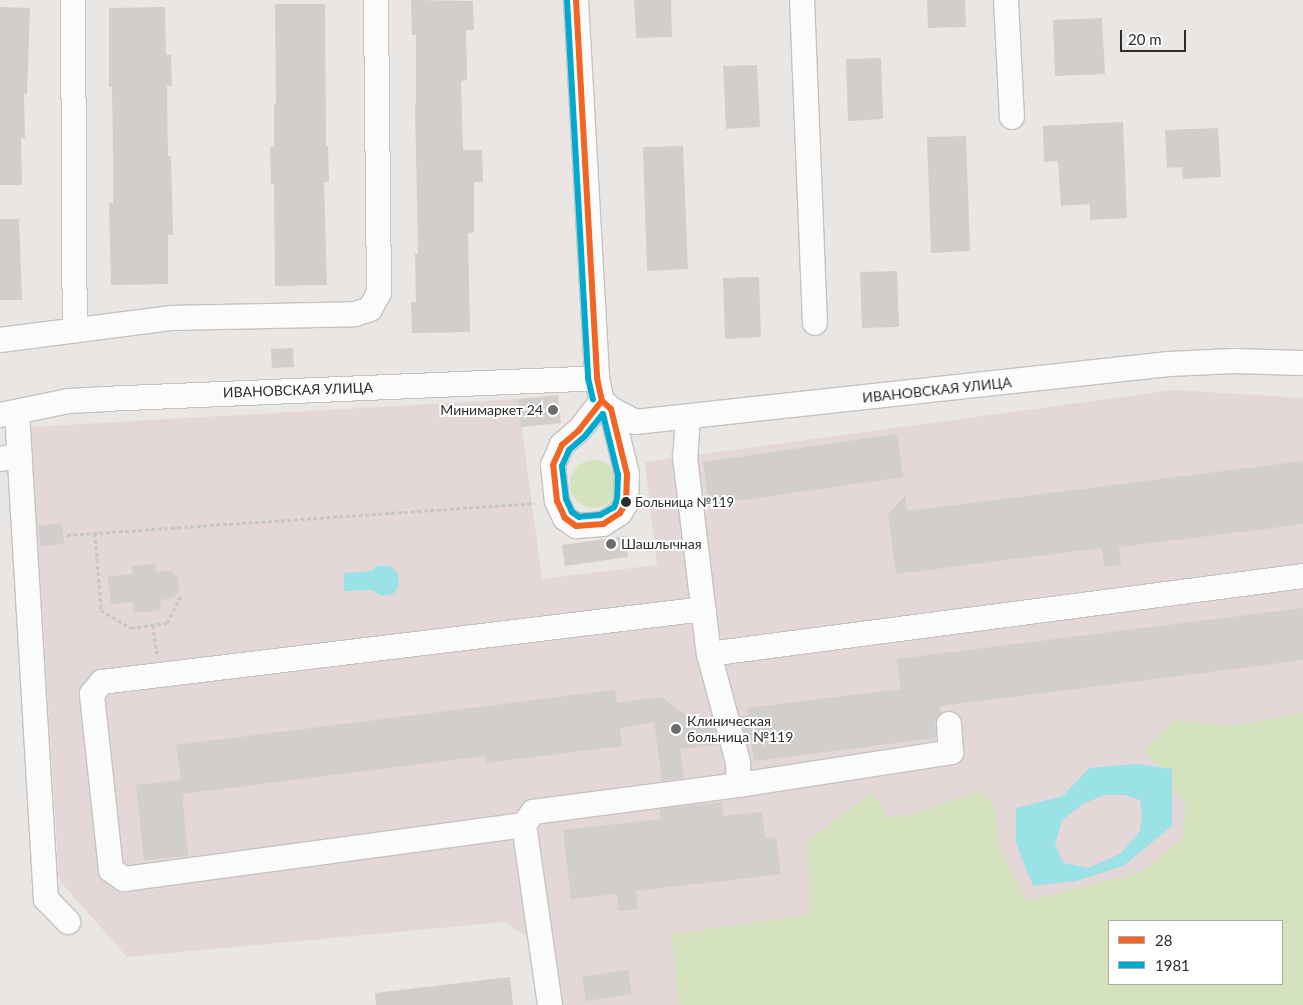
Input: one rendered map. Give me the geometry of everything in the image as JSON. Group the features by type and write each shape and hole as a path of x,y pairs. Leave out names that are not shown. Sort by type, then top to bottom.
{"street":[{"path":"73,0 75,330"},
{"path":"0,340 171,318 355,314 370,310 376,302 379,293 376,0"},
{"path":"576,0 597,378 607,405 627,474 626,503 620,513 603,524 576,526 565,518 558,501 553,465 562,445 607,405"},
{"path":"802,0 815,323"},
{"path":"1006,0 1012,117"},
{"name":"ИВАНОВСКАЯ УЛИЦА","path":"607,405 635,422 688,418 1169,364 1233,361 1303,363"},
{"name":"ИВАНОВСКАЯ УЛИЦА","path":"8,413 69,401 103,398 597,378"},
{"path":"8,413 46,900 68,922"},
{"path":"688,418 685,457 709,654 738,762 739,785"},
{"path":"709,654 1303,576"},
{"path":"524,825 124,880 111,870 92,694 102,682 704,610"},
{"path":"550,1005 524,825 532,812 739,785 951,752 949,724"}],"path":[{"path":"67,535 558,501"},
{"path":"95,533 101,610 132,628 167,623 182,595"},
{"path":"153,625 160,675"}],"shaded area":[{"name":"Клиническая больница №119","path":"1174,390 1303,398 1303,1005 543,1005 534,941 504,922 127,957 59,880 31,427 518,399 542,579 657,565 645,462"}],"green space":[{"path":"589,460 599,460 608,464 614,470 617,475 617,493 608,504 599,508 589,508 580,504 574,498 570,489 570,479 574,470 580,464"},
{"path":"1303,713 1303,1005 679,1005 672,934 809,915 809,876 806,843 872,792 888,818 917,813 980,790 995,807 1000,850 1027,901 1144,871 1183,837 1186,804 1144,750 1175,720 1230,726"}],"water":[{"path":"376,566 390,566 398,573 399,586 393,594 381,596 372,590 344,591 344,573 372,571"},
{"path":"1137,764 1172,769 1172,826 1123,866 1076,881 1033,886 1016,843 1016,808 1063,796 1089,768","holes":["1104,795 1125,795 1140,800 1142,814 1140,831 1120,854 1088,868 1064,863 1055,846 1062,820 1083,804"]}],"building":[{"path":"411,0 473,1 474,30 466,30 467,80 461,81 463,150 482,150 483,182 474,182 474,232 468,233 470,332 412,333 411,302 416,302 415,254 418,254 415,104 416,35 412,35"},
{"path":"634,0 671,0 672,37 636,38"},
{"path":"927,0 965,0 966,27 928,28"},
{"path":"275,4 325,4 326,146 328,146 329,182 324,182 327,285 275,286 274,184 271,184 270,147 274,147 274,104 276,104"},
{"path":"0,7 30,8 27,94 24,94 25,138 21,138 22,185 0,185"},
{"path":"165,7 166,55 171,55 172,86 167,86 168,156 171,156 173,235 168,235 168,284 111,285 109,203 113,203 113,157 112,87 109,87 109,8"},
{"path":"1102,18 1105,74 1055,76 1053,20"},
{"path":"881,58 883,119 848,121 846,59"},
{"path":"757,65 760,127 726,129 723,66"},
{"path":"1123,122 1127,218 1090,220 1090,204 1061,206 1058,161 1044,162 1043,126"},
{"path":"1218,128 1221,177 1183,179 1182,167 1167,168 1165,130"},
{"path":"966,136 970,251 931,253 927,137"},
{"path":"683,146 688,269 647,271 643,147"},
{"path":"0,219 19,219 22,300 0,300"},
{"path":"897,271 899,327 862,328 860,272"},
{"path":"759,277 761,337 725,339 723,278"},
{"path":"293,348 294,367 272,368 271,349"},
{"path":"558,395 561,423 521,427 518,399"},
{"path":"897,434 903,477 709,505 703,462"},
{"path":"1303,461 1303,524 1119,547 1121,565 1104,567 1102,548 896,574 888,514 905,496 907,511"},
{"path":"62,523 64,544 41,546 38,526"},
{"path":"626,536 628,557 565,566 562,545"},
{"path":"155,564 156,572 171,571 178,578 179,590 174,598 160,600 161,610 134,613 133,602 111,604 108,577 133,574 132,566"},
{"path":"1303,608 1303,660 940,706 941,713 935,724 936,738 754,761 751,740 747,741 740,716 748,715 747,708 901,689 897,659"},
{"path":"615,690 617,703 661,697 696,722 712,720 719,744 680,749 684,778 662,781 654,722 620,728 622,746 486,763 485,756 182,794 188,856 144,860 136,785 181,780 176,745"},
{"path":"722,802 723,816 762,812 765,838 776,837 781,874 636,891 638,909 619,911 617,894 571,899 563,830 661,819 659,809"},
{"path":"628,970 632,994 586,1001 582,977"},
{"path":"510,977 513,1005 376,1005 375,993"}],"transit line":[{"name":"1981","path":"567,0 588,378 593,399"},
{"name":"28","path":"576,0 597,378 602,401"},
{"name":"28","path":"602,401 611,409 627,474 626,503 620,513 603,524 576,526 565,518 557,501 553,465 562,445 579,430 602,401"},
{"name":"1981","path":"603,414 618,475 617,500 614,507 600,515 579,517 572,512 566,499 562,466 569,450 585,436 603,414"}],"place":[{"name":"Минимаркет 24","path":"553,410"},
{"name":"Больница №119","path":"626,502"},
{"name":"Шашлычная","path":"611,544"},
{"name":"Клиническая больница №119","path":"676,729"}]}
